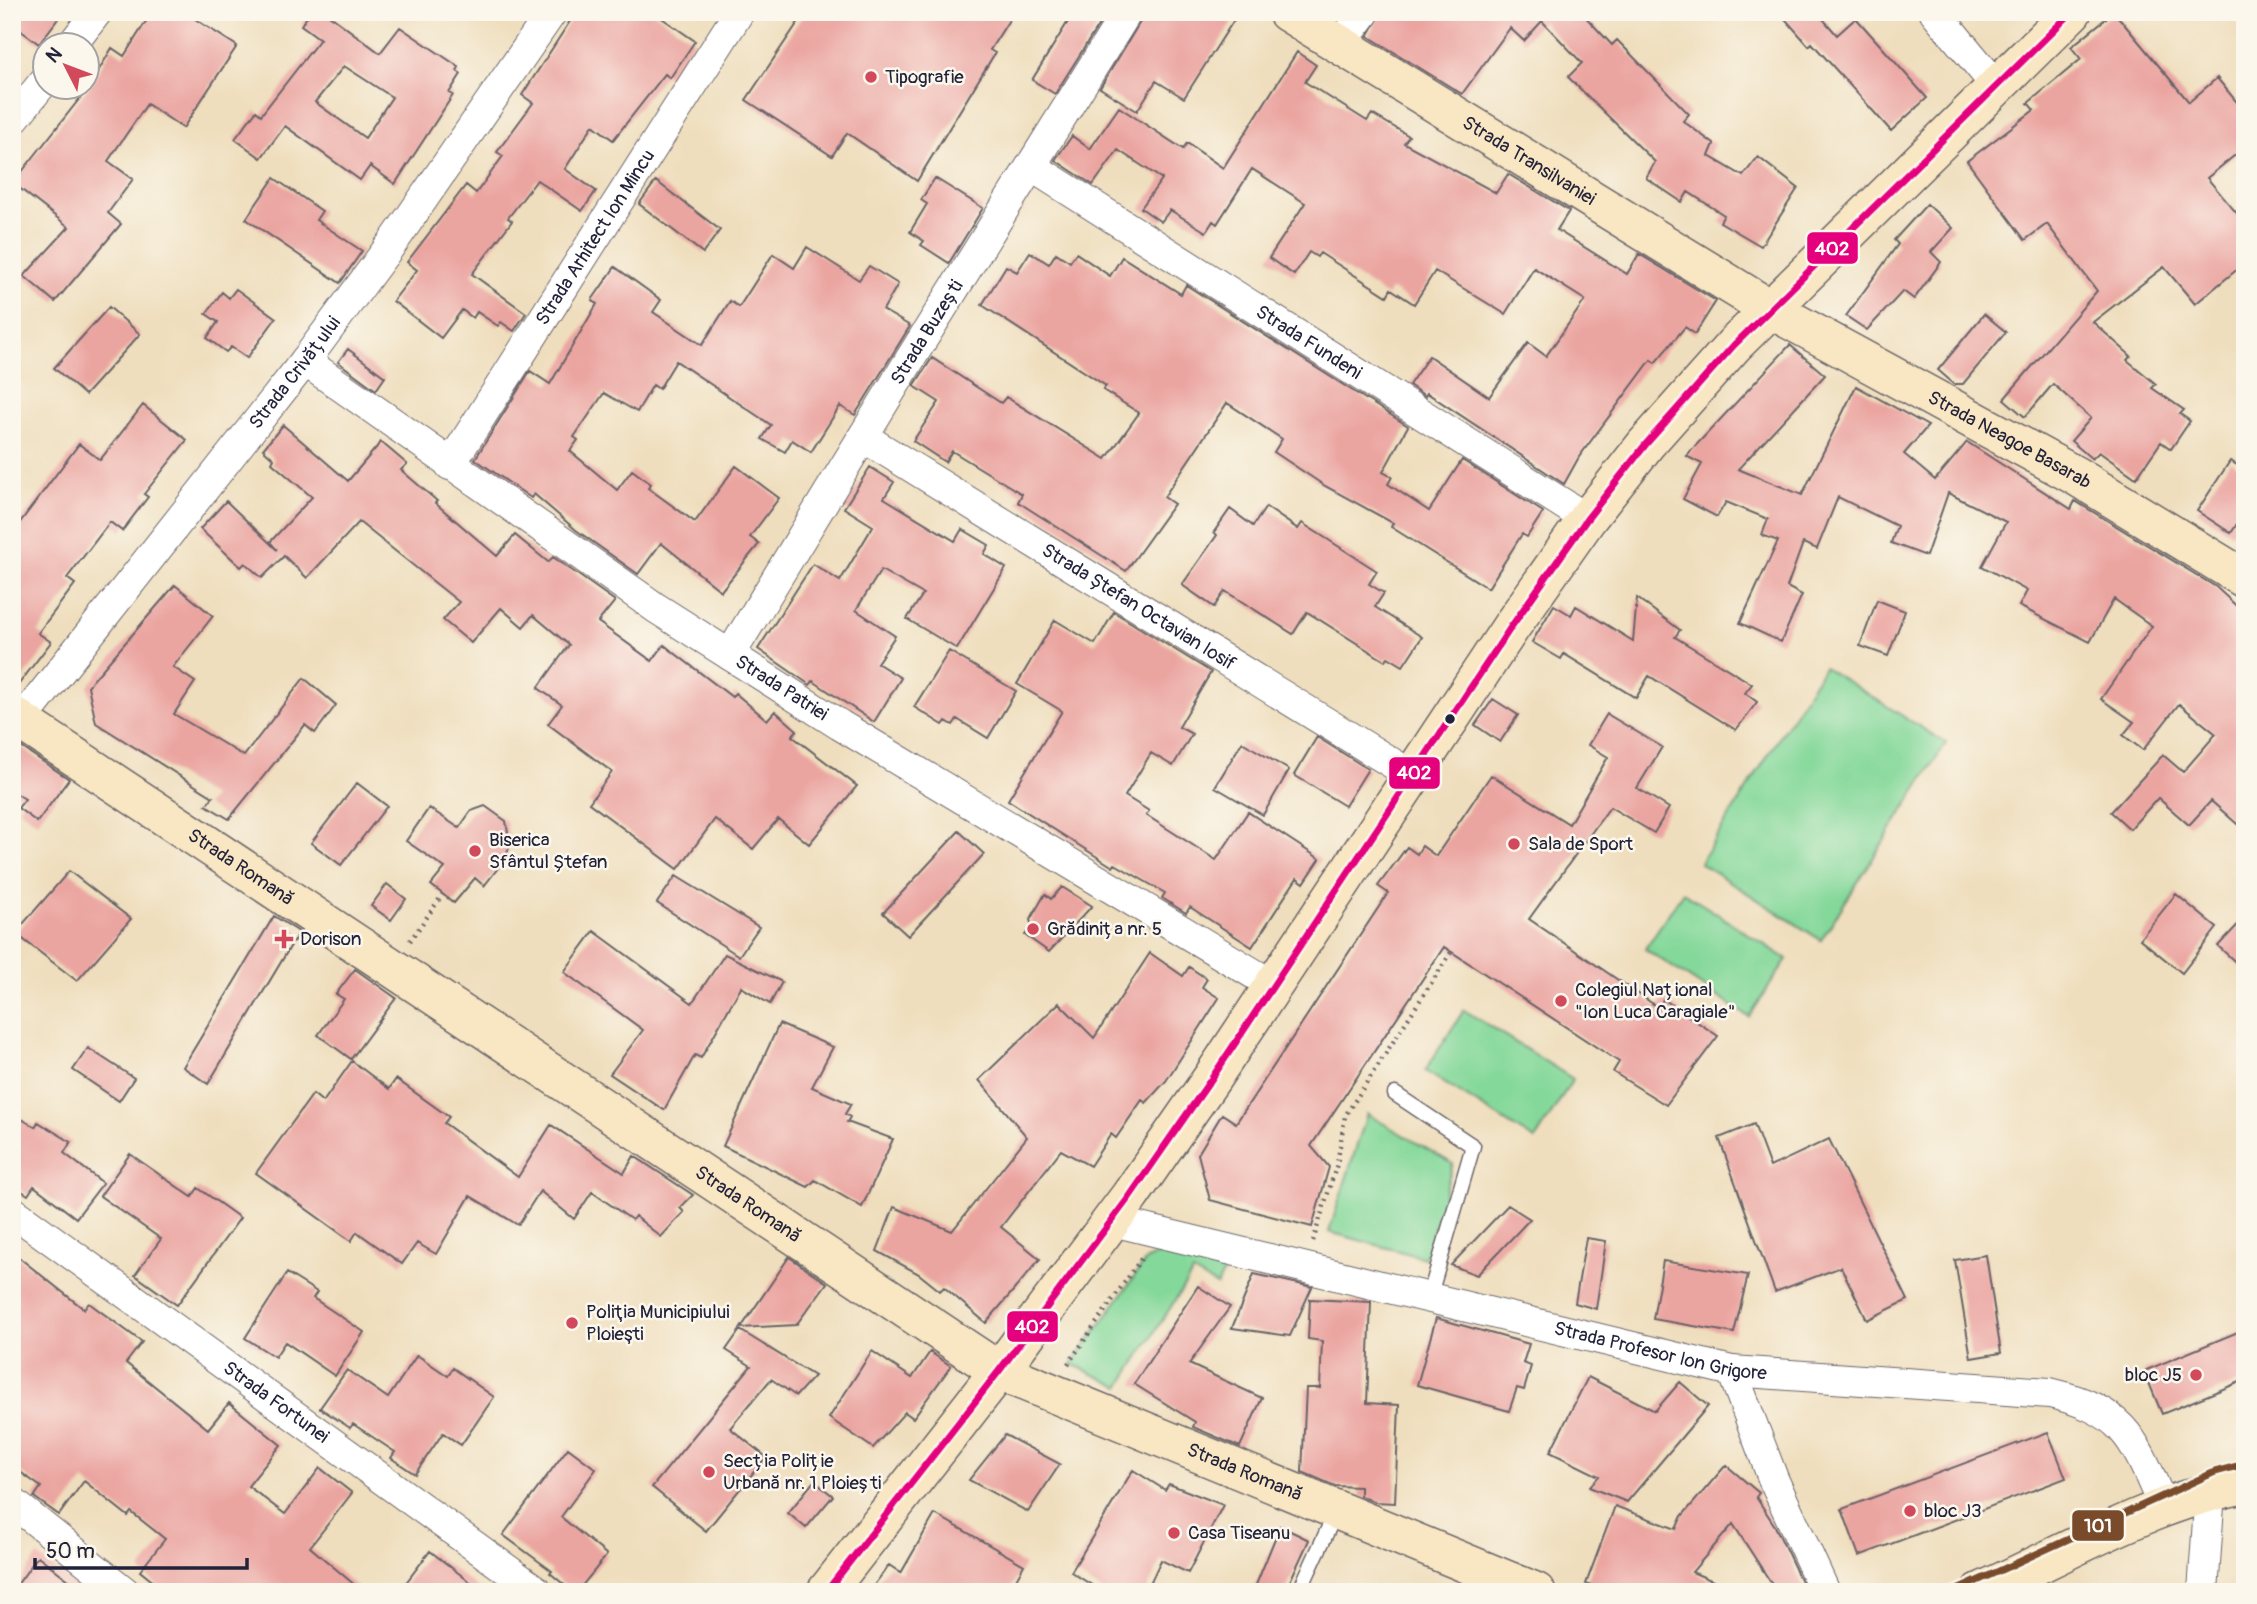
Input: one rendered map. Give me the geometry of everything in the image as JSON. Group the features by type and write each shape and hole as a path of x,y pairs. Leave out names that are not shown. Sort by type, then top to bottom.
{"main road":[{"name":"Strada Transilvaniei","path":"1287,12 1770,309"},
{"path":"826,1592 1112,1221 1273,986 1511,627 1587,519 1672,413 1770,309 1997,88 2071,12"},
{"name":"Strada Neagoe Basarab","path":"1770,309 2077,476 2245,579"},
{"name":"Strada Romană","path":"17,718 999,1371 1050,1395 1536,1592"},
{"path":"1980,1592 2163,1506 2227,1488"}],"street":[{"path":"82,32 97,12"},
{"name":"Strada Crivățului","path":"17,718 305,361 396,238 552,12"},
{"name":"Strada Arhitect Ion Mincu","path":"450,465 739,12"},
{"name":"Strada Buzești","path":"730,655 1127,12"},
{"path":"1340,45 1365,12"},
{"path":"1935,12 1997,88"},
{"path":"12,121 32,96"},
{"name":"Strada Fundeni","path":"1031,166 1587,519"},
{"name":"Strada Patriei","path":"305,361 656,608 851,732 1273,986"},
{"name":"Strada Ștefan Octavian Iosif","path":"863,437 1413,776"},
{"name":"Strada Fortunei","path":"12,1211 538,1592"},
{"name":"Strada Profesor Ion Grigore","path":"1112,1221 1732,1371 2050,1392 2083,1401 2116,1421 2134,1441 2163,1506"},
{"path":"1732,1371 1774,1481 1825,1592"},
{"path":"2203,1592 2227,1488"},
{"path":"12,1502 125,1592"}],"lane":[{"path":"1395,1094 1474,1146 1429,1298"},
{"path":"1299,1592 1337,1511"}],"path":[{"path":"392,968 443,894"},
{"path":"1305,1268 1337,1164 1345,1115 1452,951"},
{"path":"1050,1395 1078,1345 1150,1247 1183,1252 1188,1240"}],"green space":[{"path":"1824,667 1946,743 1821,940 1700,863"},
{"path":"1683,892 1787,959 1749,1017 1645,949"},
{"path":"1464,1010 1573,1079 1535,1140 1425,1071"},
{"path":"1367,1114 1453,1164 1425,1258 1329,1232"},
{"path":"1159,1254 1226,1267 1217,1286 1193,1272 1120,1387 1072,1364 1147,1259"}],"building":[{"path":"12,12 63,12 48,32 32,32 32,39 12,24"},
{"path":"152,12 184,12 237,46 183,128 147,104 108,161 133,179 108,213 121,224 55,302 24,276 69,227 13,183 77,102 102,102 102,65 112,48 124,56"},
{"path":"311,12 325,12 380,53 400,27 459,67 457,71 461,74 449,93 453,95 395,184 370,166 360,180 285,126 261,158 235,139 256,111 261,115 320,39 301,25","holes":["344,66 392,97 365,138 315,102"]},
{"path":"576,12 653,12 695,41 670,78 665,74 613,140 593,125 565,169 596,191 582,211 537,180 508,218 512,221 472,274 526,313 514,331 501,322 498,326 477,312 473,318 462,310 441,338 393,301 417,270 407,262 466,185 476,193 503,156 497,152 533,103 522,95"},
{"name":"Tipografie","path":"805,12 1014,12 990,50 995,53 917,181 847,133 832,156 746,100"},
{"path":"1074,12 1086,12 1101,21 1055,94 1032,80"},
{"path":"1146,12 1239,12 1184,98 1156,81 1137,111 1100,88"},
{"path":"1382,12 1581,12 1612,45 1617,40 1689,114 1683,121 1714,144 1709,156 1743,176 1758,157 1798,188 1761,246 1720,222 1724,215 1688,192 1682,202 1646,178 1655,162 1568,77 1582,63 1542,21 1524,41 1510,28 1462,94 1368,36"},
{"path":"1779,12 1817,12 1837,35 1856,18 1927,98 1891,131 1812,43 1809,46"},
{"path":"2114,12 2189,102 2217,78 2245,112 2245,147 2207,178 2245,223 2245,263 2195,304 2164,267 2093,322 2131,356 2127,360 2156,384 2152,388 2184,410 2180,414 2190,421 2171,449 2161,442 2136,478 2099,452 2092,459 2071,441 2091,418 2053,384 2025,417 2004,399 2097,291 2047,224 2025,240 1967,161 2034,110 2028,103 2081,59 2071,47"},
{"path":"1297,52 1316,65 1305,82 1367,121 1372,114 1409,136 1404,143 1496,193 1508,174 1569,211 1557,230 1627,274 1639,254 1716,301 1695,334 1685,327 1655,363 1651,360 1579,457 1564,484 1427,393 1425,396 1409,385 1429,356 1489,397 1528,343 1546,356 1585,300 1534,268 1505,314 1435,271 1414,304 1391,289 1387,296 1320,253 1317,257 1309,252 1294,275 1269,258 1305,203 1252,169 1217,224 1213,221 1206,232 1170,210 1161,222 1141,208 1162,179 1118,150 1093,185 1055,160 1072,136 1090,149 1119,107 1183,149 1187,143 1223,168"},
{"path":"274,178 322,211 316,220 362,251 340,283 246,219"},
{"path":"935,178 983,208 949,263 921,245 924,241 910,232 927,204 921,200"},
{"path":"656,181 720,230 703,253 639,204"},
{"path":"1927,204 1953,228 1931,252 1941,262 1914,299 1903,291 1867,330 1846,316 1898,244 1894,240"},
{"path":"807,247 859,280 869,266 898,284 883,310 910,326 855,415 840,406 811,452 792,440 785,452 762,439 771,425 676,361 659,389 653,385 637,412 604,393 574,437 578,440 570,451 617,490 632,470 651,484 648,488 695,522 736,466 779,498 750,537 759,544 721,591 661,543 638,574 576,530 534,494 531,498 475,459 530,371 550,384 597,304 592,300 615,267 661,300 653,312 702,345 730,301 739,307 773,254 794,268"},
{"path":"1030,252 1049,264 1056,253 1070,262 1076,253 1110,276 1122,257 1181,294 1186,285 1408,426 1383,472 1392,477 1388,484 1429,511 1462,460 1543,512 1527,537 1522,534 1488,588 1391,527 1393,523 1325,486 1274,452 1282,439 1227,403 1164,497 1174,504 1126,571 1018,502 1022,494 952,451 945,462 913,441 939,402 914,386 932,358 1001,403 1006,397 1106,459 1139,413 1103,390 1106,386 982,305 1006,266 1017,272"},
{"path":"236,289 276,318 247,358 231,347 226,352 207,338 218,322 206,314 222,292 229,298"},
{"path":"109,307 140,334 85,395 54,368"},
{"path":"1984,314 2006,332 1963,384 1954,384 1938,370"},
{"path":"1790,345 1825,375 1738,469 1802,495 1856,386 1928,426 1904,454 1935,480 1967,442 2071,509 2075,501 2216,587 2245,614 2245,831 2211,801 2189,825 2158,798 2130,829 2111,812 2163,755 2183,772 2216,734 2179,704 2143,750 2123,735 2134,722 2101,699 2152,626 2114,599 2090,642 2019,606 2027,591 1982,566 2006,522 1948,493 1926,556 1891,543 1897,526 1838,497 1817,549 1803,543 1787,587 1802,595 1781,642 1740,623 1778,541 1762,535 1768,519 1726,502 1717,517 1683,499 1702,464 1686,456"},
{"path":"348,349 385,377 376,390 338,362"},
{"path":"143,405 187,440 144,494 148,497 122,531 110,522 67,578 75,584 38,633 51,642 12,693 12,533 79,444 100,460"},
{"path":"283,425 348,481 381,442 407,464 401,470 497,556 515,535 548,562 553,557 615,601 598,622 652,661 664,645 732,697 735,693 767,720 775,711 797,730 792,736 857,786 809,844 778,819 753,849 715,819 678,869 589,803 612,772 548,724 562,705 538,688 569,645 533,615 523,627 501,608 471,643 443,620 459,602 359,522 307,578 284,556 262,578 245,563 241,567 200,529 226,501 277,550 270,542 312,497 272,463 274,459 263,449"},
{"path":"2230,461 2245,469 2245,512 2231,533 2197,511"},
{"path":"870,467 894,482 884,498 955,541 962,529 989,545 984,554 1006,568 957,649 907,619 923,594 881,570 856,610 895,636 877,663 901,678 874,722 813,681 810,685 758,649 813,564 840,581 873,526 844,508"},
{"path":"1266,507 1298,529 1302,523 1377,571 1369,584 1384,593 1375,607 1422,637 1403,666 1388,657 1385,661 1307,612 1293,634 1225,591 1214,607 1182,585 1217,535 1214,532 1230,509 1253,526"},
{"path":"175,585 213,616 173,667 195,682 174,714 244,756 304,678 336,705 315,733 305,725 229,819 206,805 213,797 96,723 88,686"},
{"path":"1637,598 1680,630 1675,637 1752,684 1745,693 1757,702 1736,730 1649,676 1636,698 1564,654 1561,659 1532,642 1554,605 1571,615 1576,606 1633,641"},
{"path":"1877,600 1905,611 1888,656 1860,646"},
{"path":"1114,612 1211,672 1179,727 1192,734 1173,766 1151,753 1125,796 1149,811 1146,815 1216,860 1248,812 1320,859 1304,883 1297,878 1252,947 1190,907 1186,913 1162,898 1165,893 1115,864 1113,867 1008,800 1062,711 1017,684 1055,620 1095,644"},
{"path":"949,651 1016,691 988,738 957,719 953,725 946,721 943,725 914,707"},
{"path":"1493,699 1518,715 1500,742 1475,725"},
{"path":"1607,714 1662,747 1637,788 1669,808 1654,833 1610,807 1529,919 1659,1008 1663,999 1718,1036 1666,1105 1613,1072 1619,1062 1444,947 1311,1146 1329,1167 1312,1227 1210,1200 1198,1154 1222,1114 1236,1123 1388,893 1378,886 1407,847 1417,854 1422,846 1436,856 1491,775 1569,824 1608,757 1588,745"},
{"path":"1317,737 1368,769 1345,806 1294,775"},
{"path":"12,741 69,779 37,822 18,808 25,799 12,791"},
{"path":"1242,742 1289,770 1263,815 1215,787"},
{"path":"357,783 387,806 341,865 311,843"},
{"name":"Biserica Sfântul Ștefan","path":"485,806 506,821 510,845 505,859 484,886 475,878 454,903 431,885 445,868 406,841 429,808 459,828 471,811"},
{"path":"959,831 984,854 908,936 883,913"},
{"path":"69,871 131,919 77,981 15,933"},
{"path":"676,876 759,927 739,956 657,903"},
{"path":"387,884 406,899 391,920 371,906"},
{"name":"Grădinița nr. 5","path":"1062,887 1092,906 1049,952 1025,935 1032,926 1030,920 1045,894 1051,899"},
{"path":"2176,894 2217,928 2182,973 2140,939"},
{"path":"274,916 299,932 208,1084 183,1067"},
{"path":"2245,917 2245,971 2218,946"},
{"path":"594,931 692,1003 725,954 782,982 770,1004 741,987 701,1058 695,1055 664,1110 610,1074 643,1030 564,972"},
{"path":"1150,953 1183,976 1189,967 1207,979 1202,987 1219,998 1166,1081 1146,1103 1142,1100 1116,1138 1111,1134 1090,1166 1061,1150 1001,1227 1040,1259 986,1323 944,1287 940,1291 919,1274 877,1251 894,1207 952,1231 1027,1137 979,1080 1059,1003 1094,1038"},
{"path":"355,969 396,998 351,1059 318,1035 344,999 336,994"},
{"path":"779,1024 833,1047 812,1087 851,1104 845,1114 850,1117 847,1122 893,1139 862,1207 815,1180 808,1187 723,1146"},
{"path":"88,1048 134,1078 119,1101 73,1070"},
{"path":"352,1061 389,1089 396,1079 449,1117 444,1123 518,1177 551,1125 624,1173 634,1156 693,1195 680,1208 684,1212 661,1237 635,1216 632,1220 592,1192 574,1219 540,1191 518,1225 470,1196 436,1254 417,1243 402,1264 357,1232 351,1241 256,1173 313,1094 323,1102"},
{"path":"12,1113 35,1127 38,1122 71,1142 64,1153 103,1183 76,1218 34,1186 28,1195 12,1185"},
{"path":"1754,1124 1770,1167 1829,1139 1908,1300 1867,1320 1841,1267 1775,1292 1719,1138"},
{"path":"130,1154 192,1197 198,1188 240,1218 177,1305 135,1275 161,1239 100,1196"},
{"path":"1508,1205 1530,1219 1477,1275 1451,1265"},
{"path":"1586,1238 1606,1241 1596,1309 1575,1303"},
{"path":"12,1252 84,1309 89,1303 142,1342 126,1363 208,1429 229,1403 281,1445 248,1486 285,1514 320,1468 352,1493 310,1547 363,1592 166,1592 140,1571 165,1539 131,1512 128,1516 84,1481 59,1515 34,1497 41,1487 12,1466"},
{"path":"1986,1255 2001,1353 1971,1358 1955,1260"},
{"path":"789,1257 827,1283 796,1325 741,1328"},
{"path":"1663,1261 1748,1275 1734,1333 1653,1319"},
{"path":"287,1273 317,1292 313,1298 364,1332 335,1376 285,1342 275,1357 245,1338"},
{"path":"1254,1274 1312,1287 1290,1336 1232,1328"},
{"path":"1198,1286 1230,1307 1189,1364 1262,1398 1240,1447 1193,1427 1195,1422 1134,1384"},
{"path":"1310,1299 1371,1302 1367,1403 1399,1405 1395,1503 1375,1502 1360,1496 1360,1487 1335,1486 1302,1472 1306,1388 1320,1388 1322,1341 1308,1339"},
{"path":"1436,1318 1529,1344 1523,1363 1531,1366 1524,1390 1517,1388 1509,1411 1417,1385"},
{"name":"bloc J5","path":"2245,1329 2245,1380 2162,1414 2144,1371"},
{"name":"Secția Poliție Urbană nr. 1 Ploiești","path":"740,1330 814,1376 796,1396 771,1379 730,1428 766,1457 706,1531 652,1487 751,1366 726,1350"},
{"path":"872,1351 912,1378 930,1352 951,1366 913,1418 905,1412 873,1448 829,1418"},
{"path":"417,1355 448,1376 453,1368 494,1397 461,1445 443,1433 415,1474 391,1458 395,1452 353,1424 350,1428 320,1408 347,1370 388,1398"},
{"path":"1588,1377 1655,1411 1680,1382 1708,1406 1627,1502 1589,1487 1599,1476 1550,1452"},
{"path":"2048,1432 2066,1478 1859,1556 1842,1509"},
{"path":"1005,1435 1060,1464 1028,1512 969,1480"},
{"path":"568,1448 596,1469 561,1517 607,1555 577,1592 573,1592 550,1573 552,1571 503,1535"},
{"path":"1726,1465 1759,1493 1756,1497 1775,1526 1806,1592 1777,1592 1733,1524 1692,1572 1739,1592 1608,1592 1586,1584 1615,1506 1676,1529 1682,1516"},
{"path":"1133,1470 1165,1490 1169,1484 1223,1505 1188,1573 1161,1560 1146,1592 1103,1592 1071,1572"},
{"path":"814,1481 833,1496 806,1528 788,1513"},
{"path":"935,1514 1024,1565 1009,1592 869,1592 889,1565 901,1573"},
{"path":"1280,1526 1309,1540 1285,1592 1253,1592"},
{"path":"430,1551 483,1592 399,1592"},
{"path":"38,1556 84,1592 12,1592"}],"transit line":[{"name":"402","path":"826,1592 999,1371 1130,1196 1212,1078 1511,627 1587,519 1646,444 1734,345 2072,12"},
{"name":"101","path":"1953,1592 2215,1472 2245,1464"}],"place":[{"name":"Tipografie","path":"871,77"},
{"name":"Sala de Sport","path":"1514,844"},
{"name":"Biserica Sfântul Ștefan","path":"475,851"},
{"name":"Grădinița nr. 5","path":"1033,929"},
{"name":"Dorison","path":"284,939"},
{"name":"Colegiul Național \"Ion Luca Caragiale\"","path":"1561,1001"},
{"name":"Poliţia Municipiului Ploieşti","path":"572,1323"},
{"name":"bloc J5","path":"2196,1375"},
{"name":"Secția Poliție Urbană nr. 1 Ploiești","path":"709,1472"},
{"name":"bloc J3","path":"1910,1511"},
{"name":"Casa Tiseanu","path":"1174,1533"}]}
